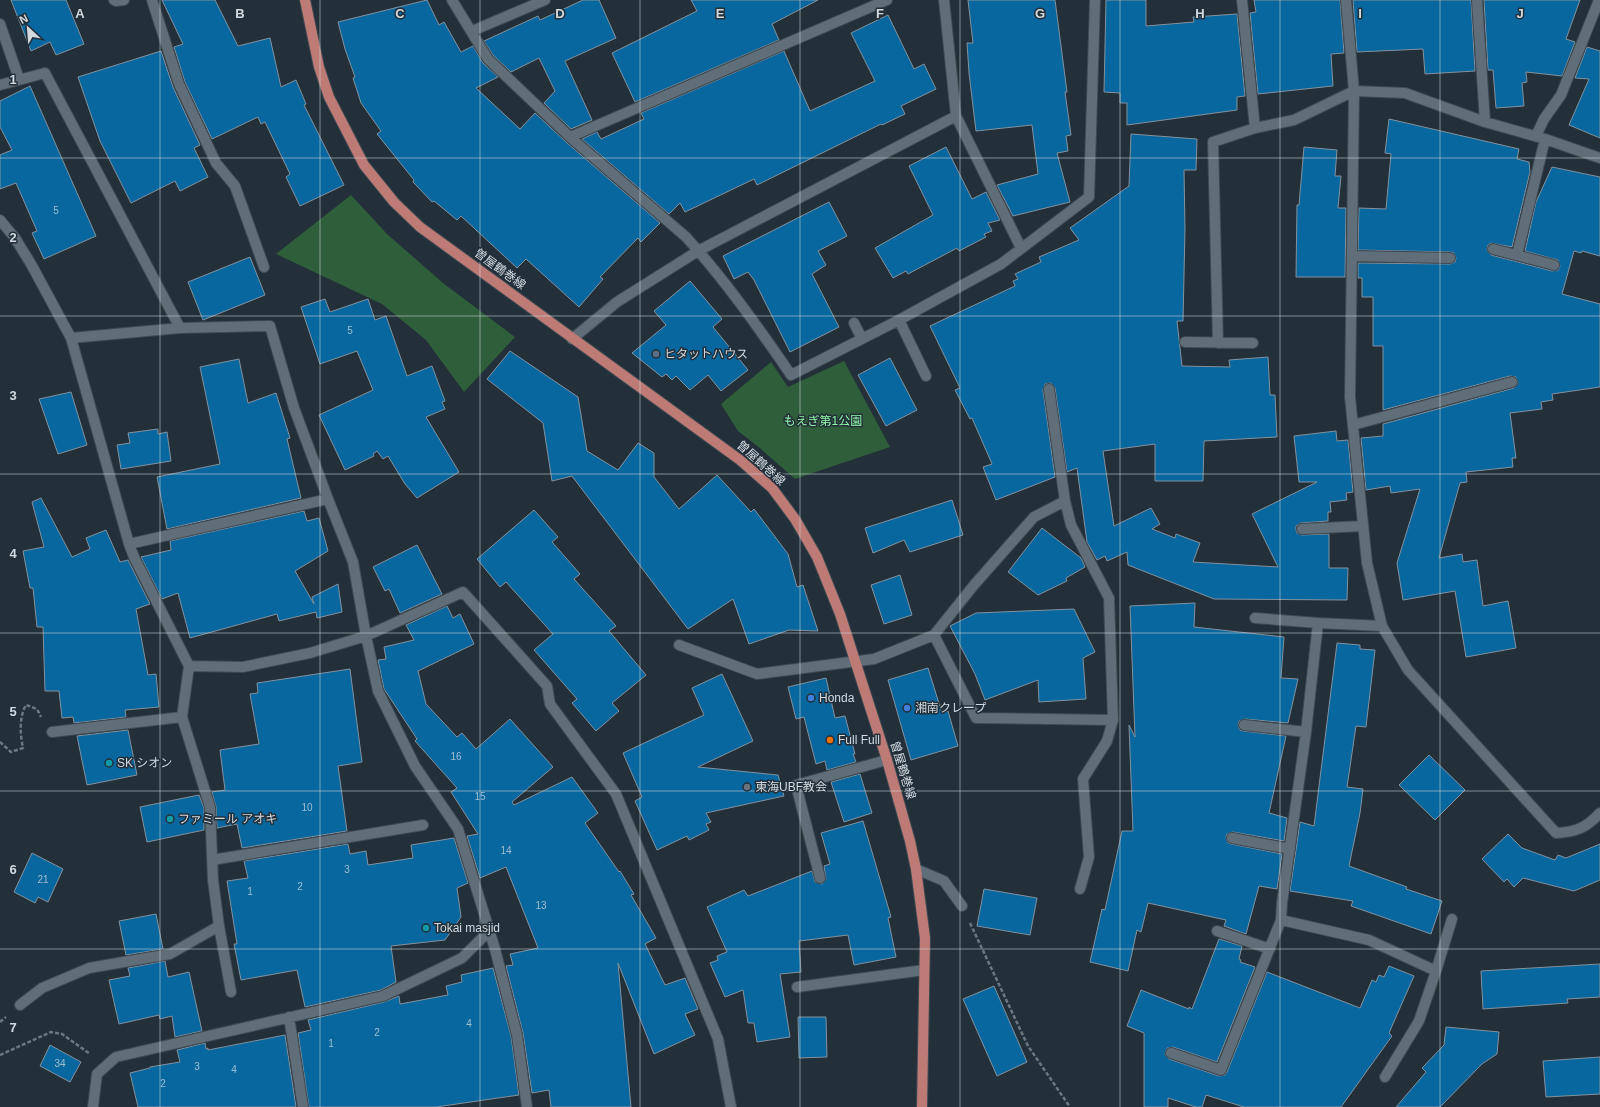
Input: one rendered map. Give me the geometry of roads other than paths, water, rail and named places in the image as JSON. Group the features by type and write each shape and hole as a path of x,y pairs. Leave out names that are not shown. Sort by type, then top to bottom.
{"main road":[{"name":"曽屋鶴巻線","path":"305,0 319,67 329,97 364,165 394,202 420,227 740,460 772,488 795,519 817,557 840,614 887,760 910,841 916,869 925,938 922,1107"}],"street":[{"path":"114,0 124,0"},
{"path":"152,0 179,84 216,163 235,186 264,267"},
{"path":"452,0 488,59 570,137 686,238 698,251 750,316 791,375 899,320 1001,264 1089,197 1095,0"},
{"path":"472,31 545,0"},
{"path":"570,137 887,0"},
{"path":"944,0 956,116 1021,248"},
{"path":"1242,0 1255,128"},
{"path":"1346,0 1354,91 1350,397 1367,563 1382,626 1408,670 1556,833 1573,832 1592,822 1600,813"},
{"path":"1477,0 1485,122"},
{"path":"1517,255 1544,119 1561,95 1599,0"},
{"path":"0,24 19,79"},
{"path":"0,85 45,73 180,328"},
{"path":"1218,343 1213,142 1255,128 1294,120 1354,91 1404,93 1485,122 1541,138 1600,158"},
{"path":"572,339 618,302 698,251 956,116"},
{"path":"0,220 15,238 71,338 129,544 134,557 189,666 182,717 210,807 212,860 219,926 231,992"},
{"path":"1493,249 1554,265"},
{"path":"1352,256 1450,258"},
{"path":"899,320 926,376"},
{"path":"854,323 862,339"},
{"path":"71,338 180,328 270,326 294,408 353,562 366,636 378,691 415,766 458,830 489,931 517,1035 527,1107"},
{"path":"1185,342 1253,342"},
{"path":"1353,425 1512,382"},
{"path":"1049,389 1065,501 1070,525 1109,598 1113,720 1107,741 1083,778 1089,857 1080,888"},
{"path":"129,544 328,499"},
{"path":"679,645 757,674 874,659 934,635 974,585 1034,517 1065,501"},
{"path":"1302,529 1363,526"},
{"path":"189,666 243,666 310,653 366,636 462,592 547,686 550,704 616,794 718,1039 731,1107"},
{"path":"1255,618 1382,626"},
{"path":"1171,1053 1221,1070 1281,920 1282,903 1306,732 1318,623"},
{"path":"934,635 976,718 1113,720"},
{"path":"52,732 182,717"},
{"path":"1244,725 1306,732"},
{"path":"820,878 796,785 887,760"},
{"path":"212,860 423,825"},
{"path":"1232,838 1290,849"},
{"path":"916,869 944,881 962,906"},
{"path":"1385,1077 1419,1021 1452,919"},
{"path":"1281,920 1369,940 1436,972"},
{"path":"20,1005 42,988 89,968 170,954 219,926"},
{"path":"1217,930 1270,949"},
{"path":"93,1107 97,1074 116,1057 383,996 462,958 489,931"},
{"path":"798,987 924,970"},
{"path":"289,1017 303,1107"}],"place":[{"name":"ヒタットハウス","path":"656,354"},
{"name":"Honda","path":"811,698"},
{"name":"湘南クレープ","path":"907,708"},
{"name":"Full Full","path":"830,740"},
{"name":"SK シオン","path":"109,763"},
{"name":"東海UBF教会","path":"747,787"},
{"name":"ファミール アオキ","path":"170,819"},
{"name":"Tokai masjid","path":"426,928"}],"park label":[{"name":"もえぎ第1公園","path":"823,421"}]}
